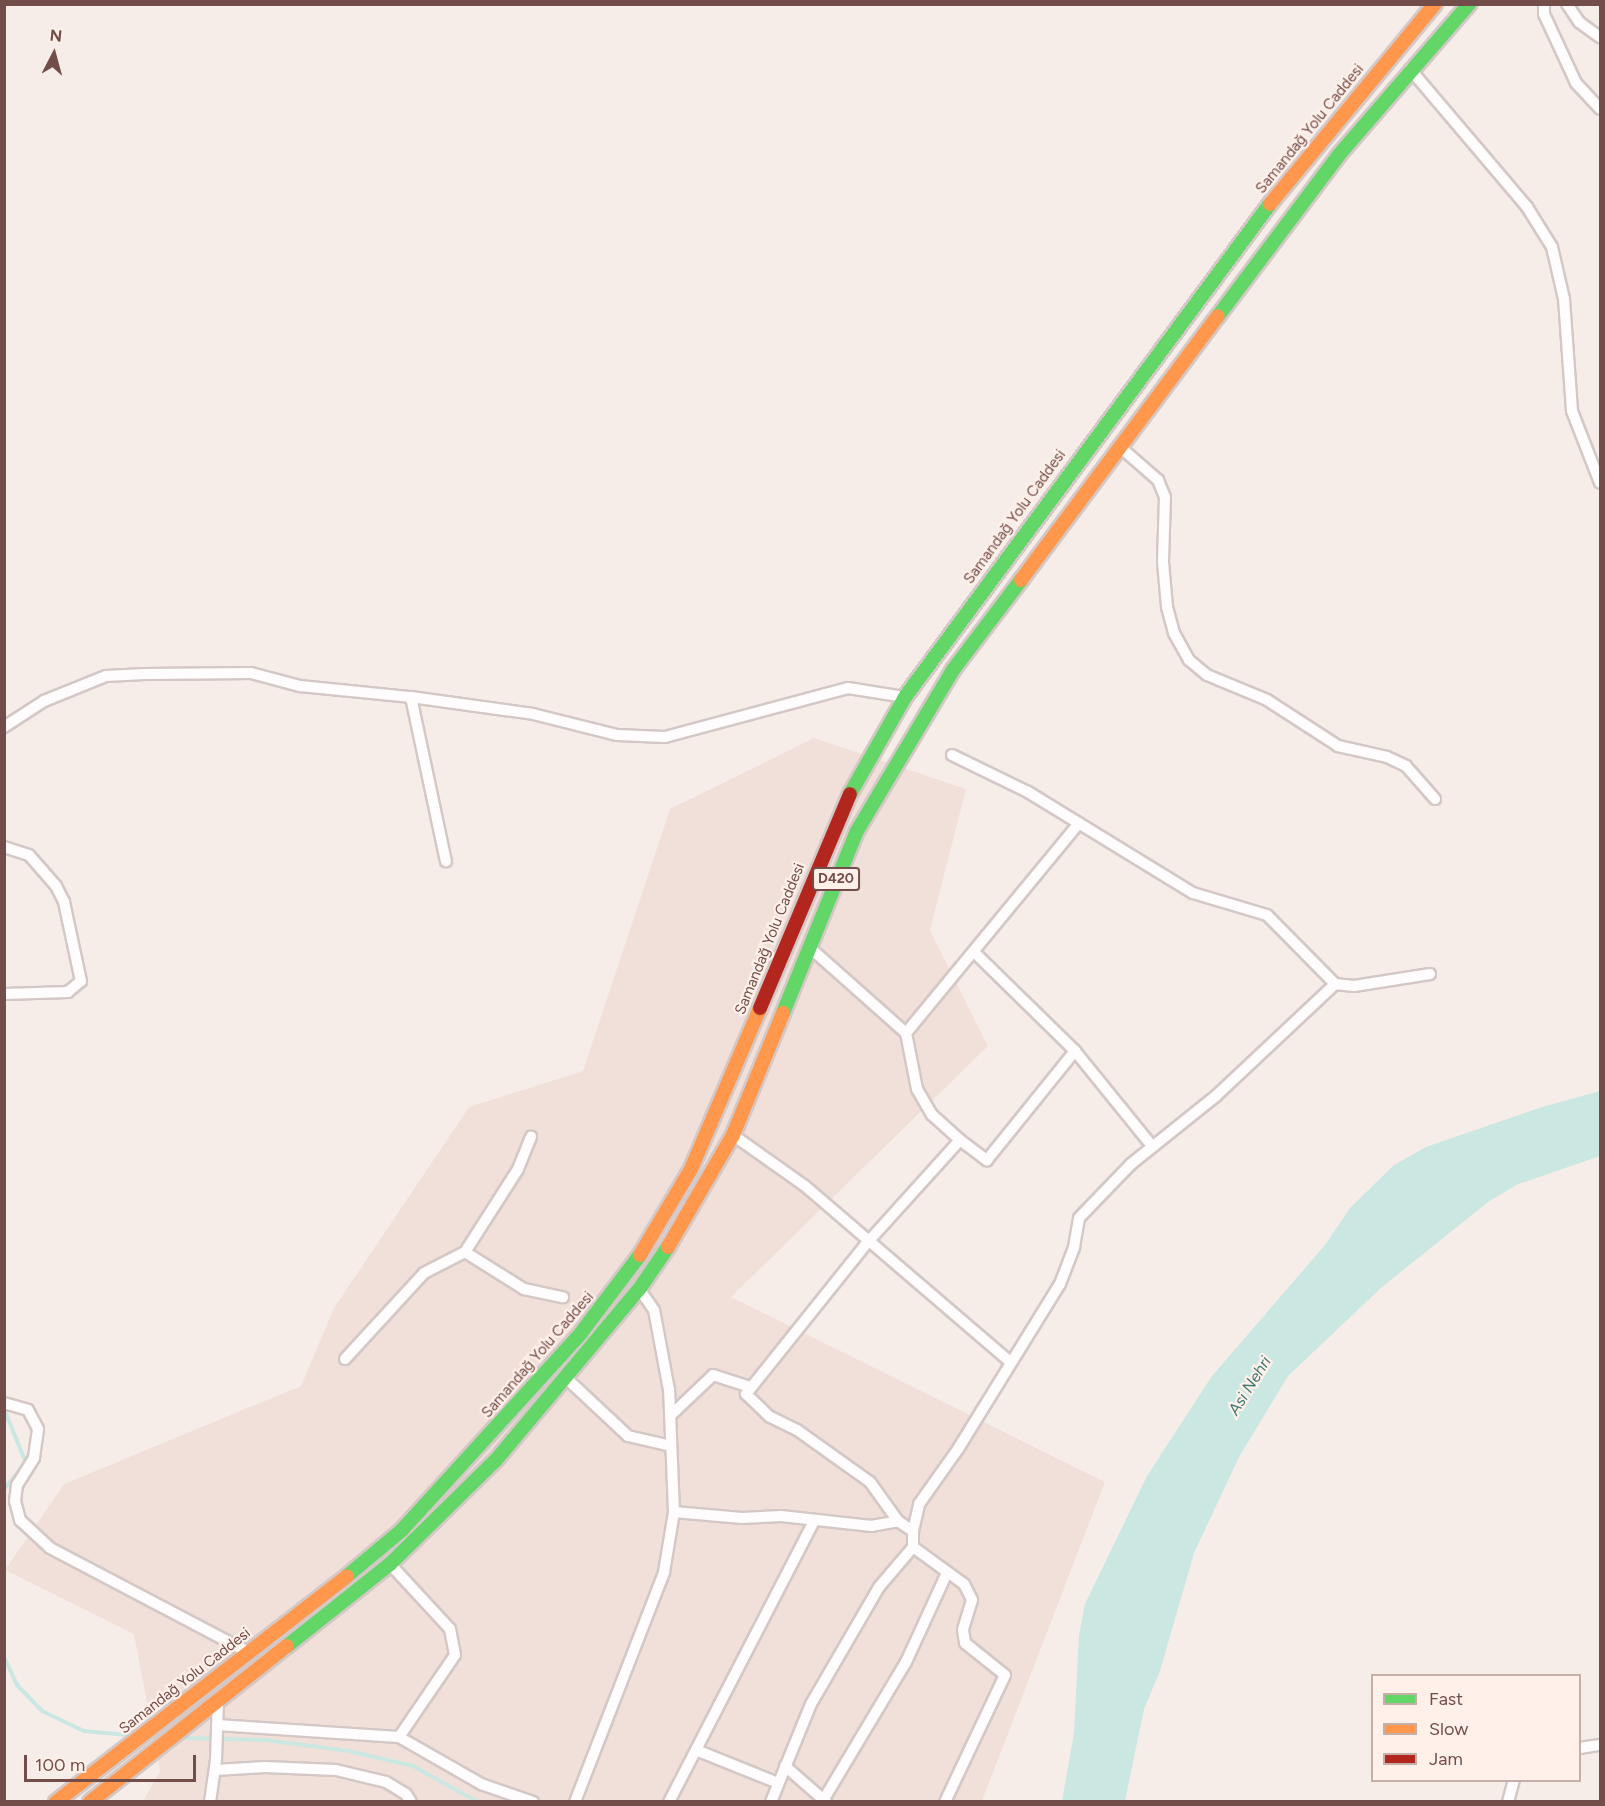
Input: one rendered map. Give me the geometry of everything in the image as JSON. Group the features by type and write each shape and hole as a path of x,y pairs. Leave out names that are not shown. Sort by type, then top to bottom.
{"highway":[{"name":"Samandağ Yolu Caddesi","path":"56,1802 326,1594 402,1530 581,1334 626,1278 691,1169 825,847 864,765 905,697 1255,222 1435,4"},
{"name":"D420","path":"90,1802 390,1564 496,1460 640,1288 678,1232 733,1135 807,946 857,831 910,735 953,670 1338,156 1410,68 1469,4"}],"street":[{"path":"1544,4 1544,14 1576,82 1600,109"},
{"path":"1567,4 1579,22 1600,37"},
{"path":"1410,68 1527,207 1552,247 1564,299 1572,411 1598,469 1600,483"},
{"path":"1119,446 1158,480 1165,497 1163,562 1167,607 1174,633 1189,660 1207,675 1267,700 1338,746 1387,757 1406,766 1435,799"},
{"path":"4,727 44,701 106,676 250,673 300,686 411,697 533,714 617,735 665,738 848,688 905,697"},
{"path":"411,697 446,861"},
{"path":"952,755 1028,792 1193,893 1267,915 1335,984 1354,986 1430,974"},
{"path":"906,1033 1079,824"},
{"path":"4,848 29,855 56,886 66,911 81,981 68,992 4,994"},
{"path":"807,946 906,1033 917,1089 932,1115 987,1160 1075,1051"},
{"path":"974,952 1075,1051 1152,1146"},
{"path":"771,1802 811,1704 879,1587 913,1547 920,1504 958,1449 1060,1284 1074,1247 1079,1218 1152,1146 1216,1095 1335,984"},
{"path":"733,1135 805,1186 867,1243 1011,1362"},
{"path":"345,1359 424,1273 465,1252 518,1169 531,1137"},
{"path":"914,1532 898,1521 870,1482 797,1430 770,1417 746,1394 867,1243 960,1140"},
{"path":"465,1252 524,1289 562,1297"},
{"path":"575,1802 664,1572 674,1512 669,1390 654,1310 640,1288 626,1278"},
{"path":"670,1416 713,1375 751,1387"},
{"path":"565,1377 628,1436 671,1446"},
{"path":"4,1403 27,1410 38,1428 34,1458 17,1485 15,1501 20,1520 50,1548 248,1652"},
{"path":"674,1512 742,1518 781,1516 871,1526 898,1521"},
{"path":"669,1802 814,1521"},
{"path":"913,1547 964,1584 972,1600 963,1630 965,1643 1005,1675 945,1802"},
{"path":"390,1564 450,1629 455,1656 399,1737"},
{"path":"785,1766 825,1800 906,1662 947,1573"},
{"path":"210,1802 217,1751 218,1701"},
{"path":"217,1728 399,1737 481,1784 533,1802"},
{"path":"1581,1748 1600,1745"},
{"path":"696,1750 778,1783"},
{"path":"215,1770 265,1767 336,1770 386,1782 406,1794 411,1802"},
{"path":"1508,1802 1513,1782"}],"shaded area":[{"path":"814,738 966,789 930,930 988,1046 731,1297 1105,1482 982,1801 143,1801 160,1771 134,1634 5,1570 64,1484 301,1386 334,1308 469,1107 583,1071 670,809"}],"water":[{"name":"Asi Nehri","path":"1600,1091 1600,1156 1516,1185 1488,1202 1382,1287 1288,1376 1239,1457 1194,1553 1160,1671 1144,1709 1125,1801 1062,1801 1074,1733 1079,1635 1085,1604 1147,1476 1212,1376 1325,1245 1350,1208 1394,1165 1426,1147 1539,1108"}],"waterway":[{"path":"4,1409 26,1463 4,1489"},
{"path":"4,1657 17,1685 42,1711 84,1731 128,1735"},
{"path":"184,1738 265,1740 349,1751 413,1766 478,1802"}],"traffic: fast":[{"path":"1218,316 1338,156 1469,4"},
{"path":"850,794 905,697 1270,204"},
{"path":"783,1013 857,831 953,670 1021,580"},
{"path":"287,1646 390,1564 496,1460 640,1288 668,1247"},
{"path":"347,1576 402,1530 581,1333 640,1255"}],"traffic: slow":[{"path":"1270,204 1435,4"},
{"path":"1021,580 1218,316"},
{"path":"640,1255 691,1169 760,1008"},
{"path":"668,1247 733,1135 783,1013"},
{"path":"56,1802 347,1576"},
{"path":"90,1802 287,1646"}],"traffic: jam":[{"path":"760,1008 850,794"}]}
